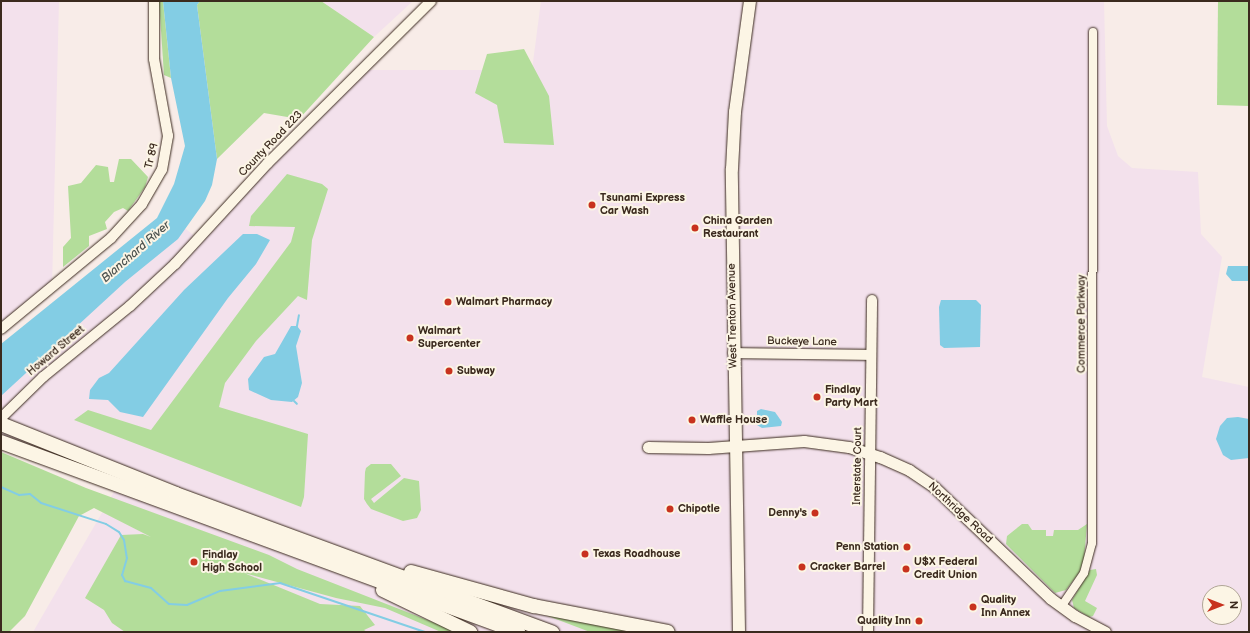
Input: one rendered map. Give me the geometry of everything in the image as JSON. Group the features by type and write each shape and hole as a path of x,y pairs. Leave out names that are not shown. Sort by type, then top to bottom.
{"highway":[{"path":"1,424 28,433 176,494 552,632"},
{"path":"1,442 518,632"},
{"path":"292,549 322,565 367,582 470,632"},
{"path":"332,552 534,606 668,632"}],"main road":[{"name":"West Trenton Avenue","path":"739,632 733,354 732,224 734,124 750,1"},
{"name":"Northridge Road","path":"648,447 666,449 804,441 842,445 870,453 909,470 934,487 1038,588 1061,607 1105,632"}],"street":[{"name":"Tr 89","path":"1,329 63,279 129,220 149,194 162,170 168,136 154,59 154,1"},
{"name":"County Road 223","path":"130,306 175,264 268,164 431,1"},
{"name":"Commerce Parkway","path":"1061,607 1084,572 1092,543 1094,32"},
{"name":"Interstate Court","path":"868,632 872,300"},
{"name":"Howard Street","path":"1,418 43,377 130,306"},
{"name":"Buckeye Lane","path":"733,354 871,355"}],"shaded area":[{"path":"1,1 59,1 52,288 1,333"},
{"path":"321,1 413,1 374,37"},
{"path":"541,1 1104,1 1107,126 1118,156 1132,168 1198,172 1201,234 1222,257 1202,377 1249,387 1249,632 33,632 118,485 1,442 1,368 174,219 198,239 362,70 532,70"}],"green space":[{"path":"159,1 163,1 171,78 164,75"},
{"path":"200,1 321,1 374,37 299,119 264,113 217,159 197,5"},
{"path":"1218,1 1249,1 1249,106 1217,105"},
{"path":"524,49 549,96 554,145 504,143 497,105 475,93 487,54"},
{"path":"119,159 131,159 148,177 145,187 128,211 123,208 114,212 105,222 107,229 89,236 89,246 63,267 63,247 71,238 68,186 81,183 96,165 108,167 110,182 114,182"},
{"path":"287,174 322,184 328,189 312,240 307,300 298,296 256,341 225,383 219,407 308,434 304,497 301,507 74,420 88,410 151,430 291,242 295,227 249,226 251,216"},
{"name":"Findlay High School","path":"1,452 86,488 269,555 297,569 458,632 441,632 385,608 336,598 244,573 320,604 360,606 375,625 364,630 367,632 125,632 112,623 104,610 85,598 121,535 143,534 151,537 94,508 79,516 25,616 9,632 1,632"},
{"path":"371,464 391,464 401,476 371,499 374,503 404,478 419,481 421,510 417,518 403,521 371,509 364,499 365,472 366,468"},
{"path":"1022,524 1028,524 1032,530 1046,530 1046,536 1053,536 1054,530 1078,530 1087,524 1084,560 1079,573 1066,590 1055,593 1006,544 1007,536"},
{"path":"1096,569 1097,575 1085,601 1097,608 1093,616 1089,617 1074,608 1072,600 1090,570"},
{"path":"540,613 642,632 590,632"}],"water":[{"name":"Blanchard River","path":"163,1 200,1 197,5 217,159 212,185 205,201 178,239 125,282 1,396 1,344 157,218 174,184 185,146 171,78"},
{"path":"243,234 257,234 270,240 256,264 228,298 143,417 120,412 108,400 89,399 90,390 99,378 109,373 184,290"},
{"path":"1228,266 1249,266 1249,281 1232,281 1226,274"},
{"path":"941,300 976,300 981,305 980,347 944,348 940,345 939,307"},
{"path":"291,326 297,326 301,331 296,346 302,383 298,397 292,402 271,400 249,390 248,379 264,357 275,354"},
{"path":"761,409 775,412 782,422 781,426 762,428 757,425 757,411"},
{"path":"1238,417 1249,419 1249,458 1231,460 1223,455 1216,439 1220,426 1227,418"}],"waterway":[{"path":"297,326 299,315"},
{"path":"294,401 297,404"},
{"path":"1,487 19,495 30,494 41,503 106,524 119,532 124,540 127,558 122,575 125,581 151,588 169,604 187,605 220,591 280,583 425,632"}],"place":[{"name":"Tsunami Express Car Wash","path":"592,205"},
{"name":"China Garden Restaurant","path":"695,228"},
{"name":"Walmart Pharmacy","path":"448,302"},
{"name":"Walmart Supercenter","path":"410,338"},
{"name":"Subway","path":"449,371"},
{"name":"Findlay Party Mart","path":"817,397"},
{"name":"Waffle House","path":"692,420"},
{"name":"Chipotle","path":"670,509"},
{"name":"Denny's","path":"815,513"},
{"name":"Penn Station","path":"907,547"},
{"name":"Texas Roadhouse","path":"585,554"},
{"name":"Findlay High School","path":"194,562"},
{"name":"Cracker Barrel","path":"802,567"},
{"name":"U$X Federal Credit Union","path":"906,569"},
{"name":"Quality Inn Annex","path":"973,607"},
{"name":"Quality Inn","path":"919,621"}]}
